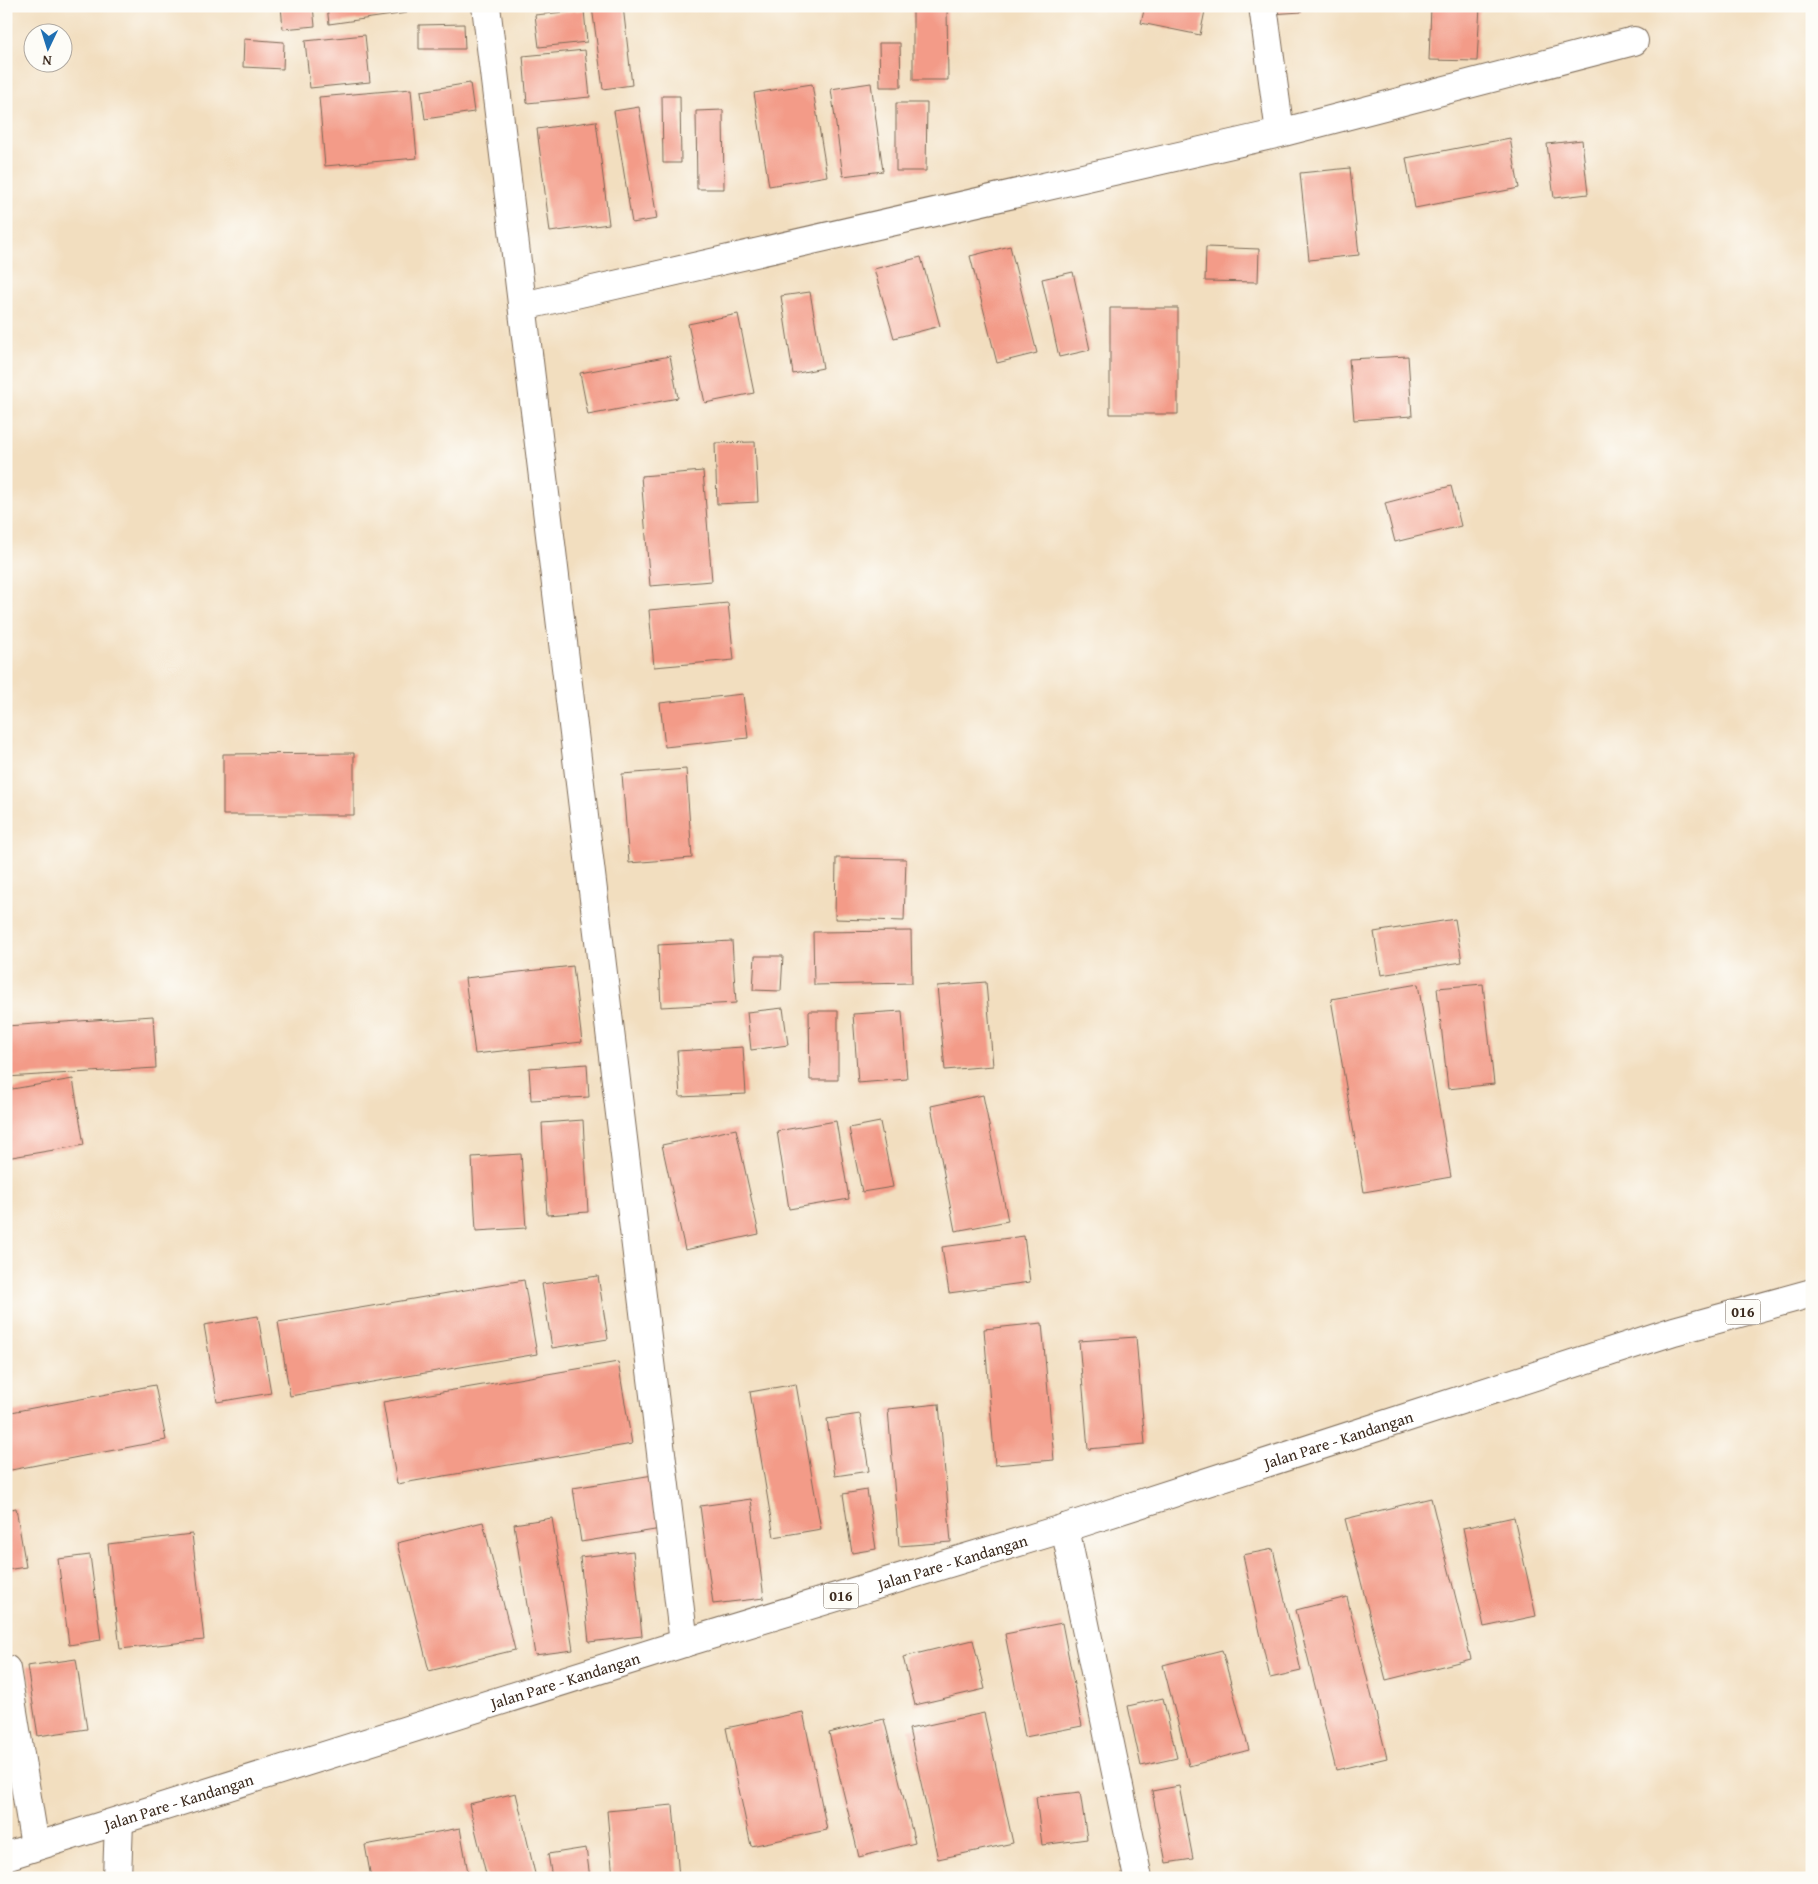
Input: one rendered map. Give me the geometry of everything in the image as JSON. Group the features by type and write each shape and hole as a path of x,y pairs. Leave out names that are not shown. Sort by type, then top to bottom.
{"street":[{"path":"486,6 684,1643"},
{"path":"1263,6 1280,133"},
{"path":"523,306 1280,133 1634,41"},
{"name":"Jalan Pare - Kandangan","path":"6,1856 684,1643 1065,1528 1674,1331 1812,1293"},
{"path":"1065,1528 1138,1878"},
{"path":"6,1669 35,1846"},
{"path":"117,1878 119,1820"}],"building":[{"path":"281,6 313,6 315,26 283,29"},
{"path":"327,6 406,6 407,13 329,24"},
{"path":"623,6 632,85 603,89 592,7"},
{"path":"913,6 947,6 948,80 913,80"},
{"path":"1145,6 1206,6 1200,35 1141,23"},
{"path":"1271,6 1301,6 1301,12 1272,14"},
{"path":"1431,6 1480,6 1477,61 1429,60"},
{"path":"584,10 587,42 539,47 535,15"},
{"path":"464,24 465,49 419,49 419,25"},
{"path":"365,35 370,82 310,88 305,41"},
{"path":"244,39 284,42 283,69 243,67"},
{"path":"879,43 900,43 901,87 880,87"},
{"path":"585,50 590,97 527,103 523,56"},
{"path":"470,83 474,112 425,119 421,91"},
{"path":"871,83 883,171 843,176 831,89"},
{"path":"812,84 827,176 769,186 754,93"},
{"path":"411,89 417,158 325,166 319,97"},
{"path":"662,96 680,96 681,163 663,163"},
{"path":"896,103 927,103 926,171 896,171"},
{"path":"639,107 657,219 632,223 614,111"},
{"path":"723,110 724,189 697,189 696,111"},
{"path":"596,121 609,224 550,232 537,129"},
{"path":"1510,138 1519,188 1415,208 1406,158"},
{"path":"1582,140 1588,194 1554,198 1547,144"},
{"path":"1350,168 1359,255 1309,260 1300,173"},
{"path":"1010,246 1037,353 997,363 970,256"},
{"path":"1206,247 1259,249 1258,282 1205,281"},
{"path":"921,257 940,326 894,338 874,269"},
{"path":"1073,272 1090,350 1059,357 1042,279"},
{"path":"810,292 823,368 793,374 781,296"},
{"path":"1110,308 1178,308 1178,414 1110,414"},
{"path":"738,314 754,393 705,403 688,324"},
{"path":"670,356 678,398 588,415 580,373"},
{"path":"1408,356 1412,416 1354,420 1349,359"},
{"path":"755,442 758,502 717,504 715,443"},
{"path":"703,471 712,581 650,586 641,476"},
{"path":"1451,486 1461,526 1395,542 1385,503"},
{"path":"728,603 734,660 654,667 649,610"},
{"path":"743,694 748,738 665,747 660,703"},
{"path":"354,753 354,815 223,815 223,754"},
{"path":"686,769 692,858 629,863 622,774"},
{"path":"836,858 906,859 904,921 835,919"},
{"path":"1455,919 1462,962 1381,975 1374,932"},
{"path":"911,931 912,983 814,985 813,932"},
{"path":"732,941 736,1003 661,1007 658,945"},
{"path":"755,956 783,956 781,991 753,990"},
{"path":"573,966 582,1042 475,1054 465,978"},
{"path":"986,982 993,1066 945,1070 937,986"},
{"path":"1418,984 1451,1177 1364,1192 1331,999"},
{"path":"1483,984 1494,1084 1448,1089 1437,988"},
{"path":"783,1008 788,1045 751,1050 747,1012"},
{"path":"809,1011 838,1011 838,1080 810,1080"},
{"path":"902,1011 907,1079 858,1083 853,1014"},
{"path":"153,1016 156,1068 6,1077 6,1026"},
{"path":"743,1047 746,1094 680,1097 677,1051"},
{"path":"587,1064 589,1097 531,1100 529,1068"},
{"path":"73,1079 84,1145 6,1158 6,1090"},
{"path":"983,1095 1008,1221 955,1231 931,1106"},
{"path":"583,1120 588,1212 547,1215 542,1123"},
{"path":"836,1121 849,1199 789,1209 777,1131"},
{"path":"880,1122 893,1187 862,1192 849,1128"},
{"path":"736,1129 759,1234 685,1250 662,1145"},
{"path":"521,1154 526,1228 476,1231 472,1157"},
{"path":"1024,1236 1030,1282 949,1293 942,1247"},
{"path":"598,1276 608,1339 552,1348 542,1284"},
{"path":"524,1280 537,1354 290,1396 278,1322"},
{"path":"258,1316 271,1393 217,1402 204,1325"},
{"path":"1042,1323 1054,1460 995,1465 984,1329"},
{"path":"1136,1337 1145,1444 1088,1449 1079,1341"},
{"path":"618,1362 632,1444 397,1484 383,1402"},
{"path":"796,1384 821,1529 774,1537 750,1392"},
{"path":"155,1385 166,1440 6,1471 6,1413"},
{"path":"939,1404 951,1542 899,1546 888,1409"},
{"path":"860,1414 869,1471 835,1476 827,1419"},
{"path":"653,1475 661,1529 581,1542 573,1488"},
{"path":"867,1490 876,1549 852,1553 843,1494"},
{"path":"1431,1498 1471,1659 1386,1680 1345,1519"},
{"path":"751,1499 764,1598 713,1604 700,1506"},
{"path":"16,1508 26,1567 6,1570 6,1510"},
{"path":"1514,1517 1536,1616 1484,1627 1463,1528"},
{"path":"552,1518 573,1650 535,1655 514,1524"},
{"path":"483,1522 515,1650 429,1671 397,1543"},
{"path":"192,1534 204,1640 120,1649 108,1544"},
{"path":"1273,1549 1301,1671 1270,1678 1243,1555"},
{"path":"633,1551 642,1636 589,1642 580,1557"},
{"path":"90,1555 101,1640 69,1645 58,1559"},
{"path":"1347,1597 1387,1758 1336,1770 1296,1610"},
{"path":"1062,1623 1082,1726 1025,1737 1005,1634"},
{"path":"973,1640 985,1689 915,1705 903,1657"},
{"path":"1222,1650 1249,1750 1189,1766 1163,1665"},
{"path":"76,1659 87,1729 38,1736 27,1666"},
{"path":"1163,1698 1177,1758 1141,1766 1128,1706"},
{"path":"803,1712 827,1830 751,1846 726,1728"},
{"path":"984,1713 1013,1843 938,1859 909,1729"},
{"path":"884,1719 915,1843 859,1857 829,1733"},
{"path":"1179,1786 1193,1859 1166,1863 1152,1791"},
{"path":"1080,1792 1087,1839 1042,1845 1036,1797"},
{"path":"516,1793 536,1878 487,1878 469,1804"},
{"path":"673,1805 679,1878 613,1878 607,1811"},
{"path":"460,1828 469,1878 371,1878 365,1845"},
{"path":"586,1848 590,1878 552,1878 548,1854"}]}
